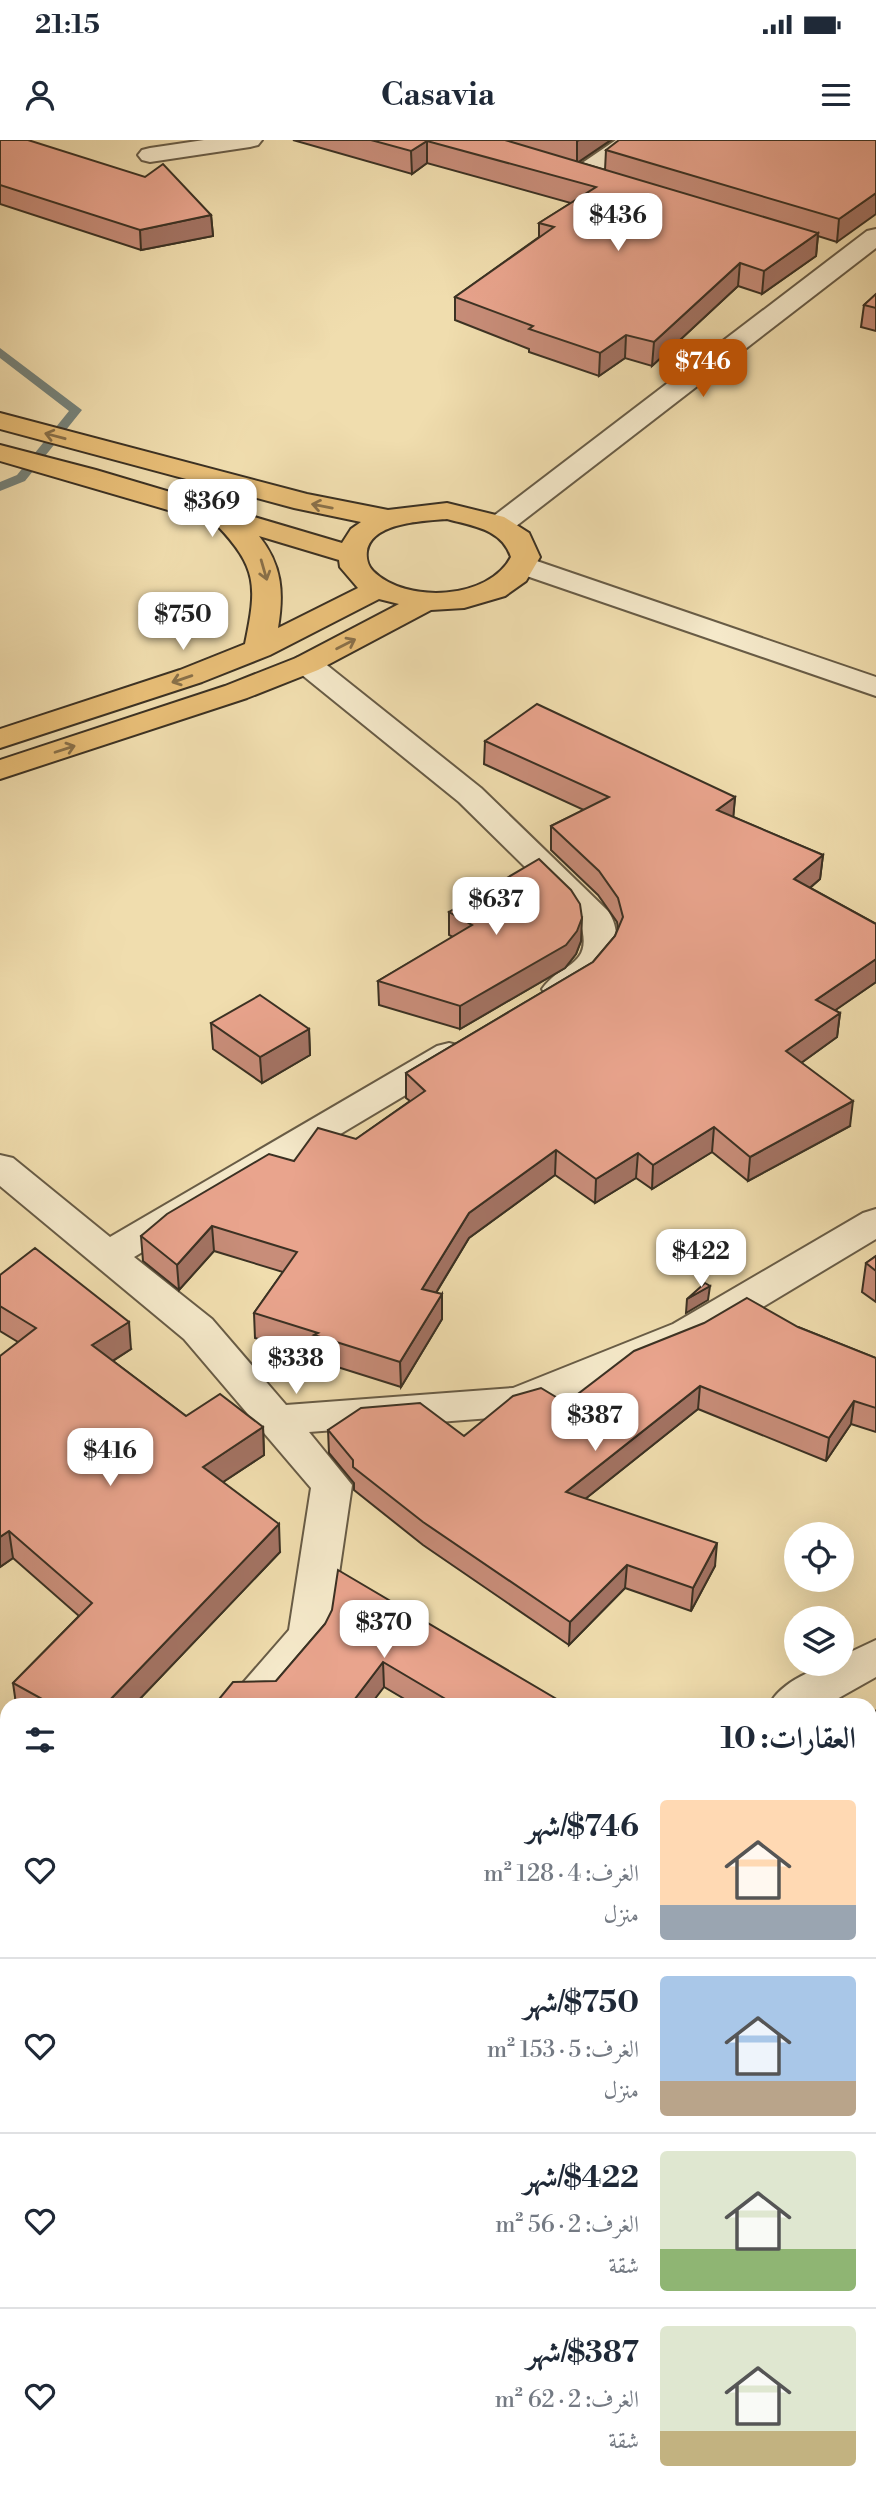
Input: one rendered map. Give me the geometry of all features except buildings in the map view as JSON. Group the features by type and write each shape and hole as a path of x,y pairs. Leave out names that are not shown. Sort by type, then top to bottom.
{"main road":[{"path":"0,421 304,502 389,519"},
{"path":"0,453 351,555"},
{"path":"447,511 475,515 501,524 517,536 526,551 525,566 516,578 489,593 453,601 399,597 377,589 362,579 354,568 351,555 362,535 389,519 416,513 447,511"},
{"path":"224,517 249,540 265,568 269,601 259,649"},
{"path":"0,739 191,676 259,649 377,589"},
{"path":"0,770 236,692 307,664 426,601"}],"street":[{"path":"150,155 250,140"},
{"path":"580,175 631,140"},
{"path":"554,167 606,182"},
{"path":"501,524 876,236"},
{"path":"825,248 876,263"},
{"path":"525,566 876,687"},
{"path":"307,664 470,795 596,918 603,933 602,949 594,964 579,977 532,1005"},
{"path":"108,1255 473,1040"},
{"path":"0,1167 198,1329 332,1485 309,1635 255,1698"},
{"path":"276,1420 517,1402 687,1334 876,1222"},
{"path":"803,1698 876,1657"}],"waterway":[{"path":"0,352 76,410 21,478 0,487"}]}
